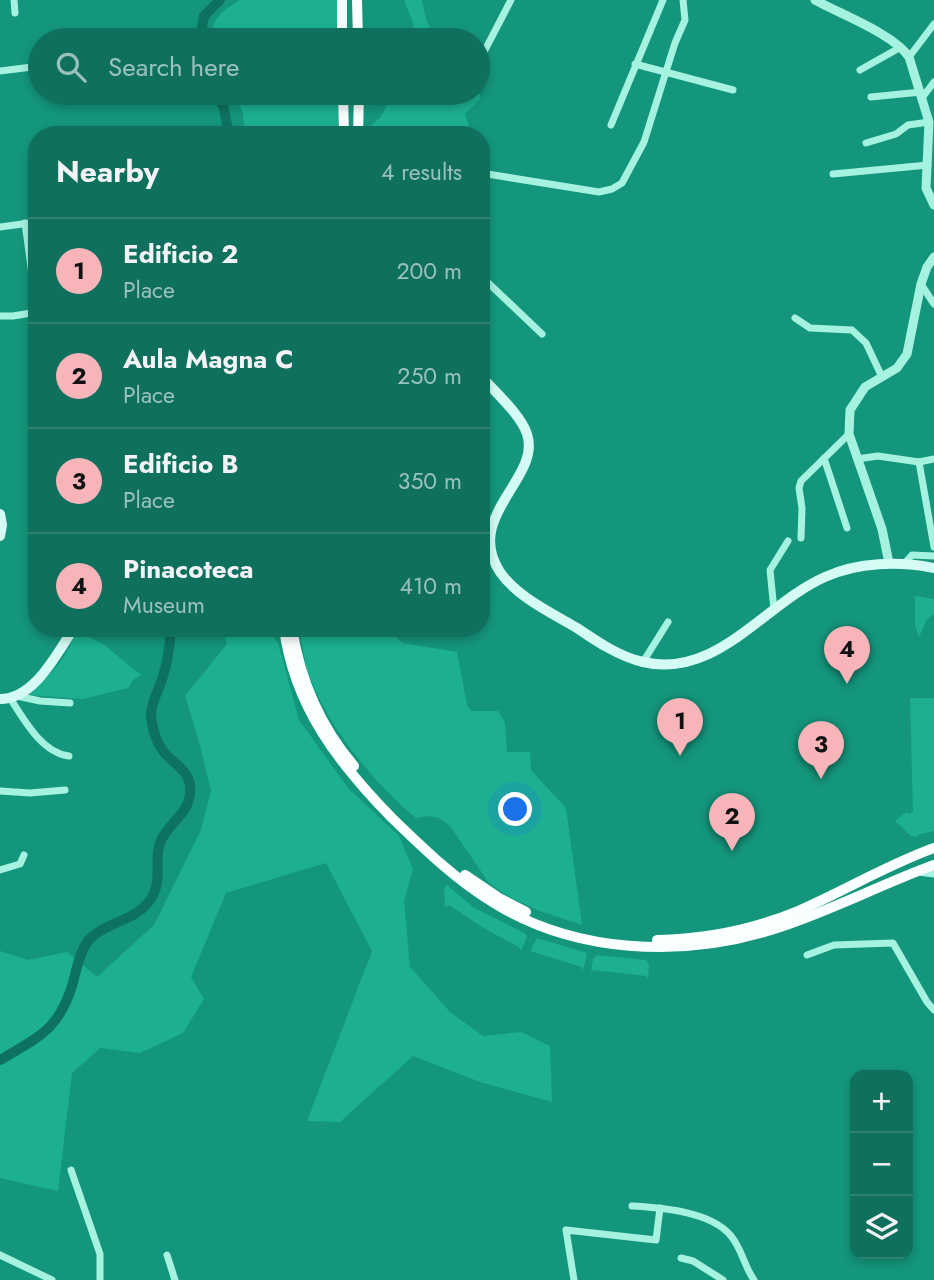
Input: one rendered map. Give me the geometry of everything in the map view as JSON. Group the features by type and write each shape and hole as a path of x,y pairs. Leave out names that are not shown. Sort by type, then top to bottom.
{"highway":[{"path":"342,0 342,28"},
{"path":"357,0 358,28"},
{"path":"343,105 344,126"},
{"path":"358,126 359,105"},
{"path":"344,121 351,115 358,121"},
{"path":"286,637 291,665 305,702 324,738 345,767 406,831 454,876 495,904 554,930 601,943 643,947 716,943 790,924 934,865"},
{"path":"294,637 301,671 313,704 337,745 367,780 428,843 465,875 507,902 556,924 606,936 652,940 690,939 722,934 755,926 799,910 898,862 934,848"}],"main road":[{"path":"490,386 515,415 528,436 527,457 491,530 491,545 498,569 530,599 590,637 632,659 671,664 707,655 826,577 851,569 889,563 934,568"},
{"path":"0,514 0,536"},
{"path":"9,698 37,680 68,637"}],"street":[{"path":"14,0 15,13"},
{"path":"490,40 511,0"},
{"path":"611,125 663,0"},
{"path":"490,174 599,192 612,190 627,176 644,142 685,20 683,0"},
{"path":"819,1 901,47 909,57 931,127 926,192 934,205"},
{"path":"909,57 934,24"},
{"path":"860,70 901,47"},
{"path":"635,64 733,90"},
{"path":"0,71 28,68"},
{"path":"871,97 922,95 934,82"},
{"path":"866,143 896,134 908,125 931,127"},
{"path":"833,174 928,165"},
{"path":"25,223 28,245"},
{"path":"0,227 28,223"},
{"path":"889,563 882,529 849,434 850,410 865,387 897,368 907,354 921,284 934,257"},
{"path":"921,284 934,304"},
{"path":"490,285 542,334"},
{"path":"0,316 28,313"},
{"path":"795,318 810,328 852,330 866,343 882,377"},
{"path":"801,538 801,481 849,434"},
{"path":"857,459 878,456 919,461 934,459"},
{"path":"824,458 847,528"},
{"path":"919,461 934,547"},
{"path":"774,610 770,570 788,541"},
{"path":"903,565 912,555 934,556"},
{"path":"643,662 668,622"},
{"path":"9,698 70,703"},
{"path":"9,698 45,745 58,755 69,757"},
{"path":"0,791 30,793 65,789"},
{"path":"0,870 20,864 24,855"},
{"path":"916,872 934,874"},
{"path":"807,955 834,945 892,943 898,948 934,1010"},
{"path":"71,1170 100,1254 100,1280"},
{"path":"632,1206 683,1212 718,1224 730,1234 738,1246 754,1280"},
{"path":"574,1280 566,1230 656,1240 660,1208"},
{"path":"0,1255 52,1280"},
{"path":"167,1255 175,1280"},
{"path":"681,1258 693,1261 723,1280"}],"green space":[{"path":"240,0 337,0 337,28 213,28 219,16"},
{"path":"404,0 422,0 430,28 414,28"},
{"path":"239,105 338,105 338,126 244,126"},
{"path":"387,105 474,105 465,114 469,126 371,126 380,118"},
{"path":"915,596 934,599 934,614 927,619 919,637 915,625"},
{"path":"74,637 89,637 103,644 141,675 133,680 128,688 83,699 29,695 61,661"},
{"path":"225,637 273,637 278,643 299,720 348,788 399,836 413,869 404,901 410,967 450,1012 483,1036 521,1032 550,1046 552,1102 480,1082 413,1056 340,1122 307,1121 372,951 326,863 226,893 191,977 204,999 183,1033 140,1053 100,1048 72,1073 58,1191 0,1178 0,951 28,960 67,952 97,977 154,925 201,830 211,791 185,696 227,644"},
{"path":"301,637 396,637 403,643 457,652 467,705 471,711 498,711 505,722 507,752 530,752 531,770 566,808 582,925 537,910 508,896 489,883 450,826 439,818 416,818 400,804 336,728 306,666"},
{"path":"910,698 934,698 934,831 917,837 911,836 895,821 906,812 913,812"},
{"path":"447,885 473,907 526,934 521,951 449,905 445,907 444,888"},
{"path":"537,938 587,953 583,971 582,967 530,951"},
{"path":"597,955 646,960 649,964 648,979 646,976 593,970 591,973 593,959"}],"waterway":[{"path":"202,28 204,16 220,0"},
{"path":"222,105 227,126"},
{"path":"0,1060 35,1039 53,1023 66,1001 88,941 102,930 137,913 154,892 160,843 185,808 190,794 186,774 161,747 152,721 152,706 162,681 170,637"}],"place":[{"name":"Pinacoteca","path":"847,684"},
{"name":"Edificio 2","path":"680,756"},
{"name":"Edificio B","path":"821,779"},
{"name":"Aula Magna C","path":"732,851"}]}
